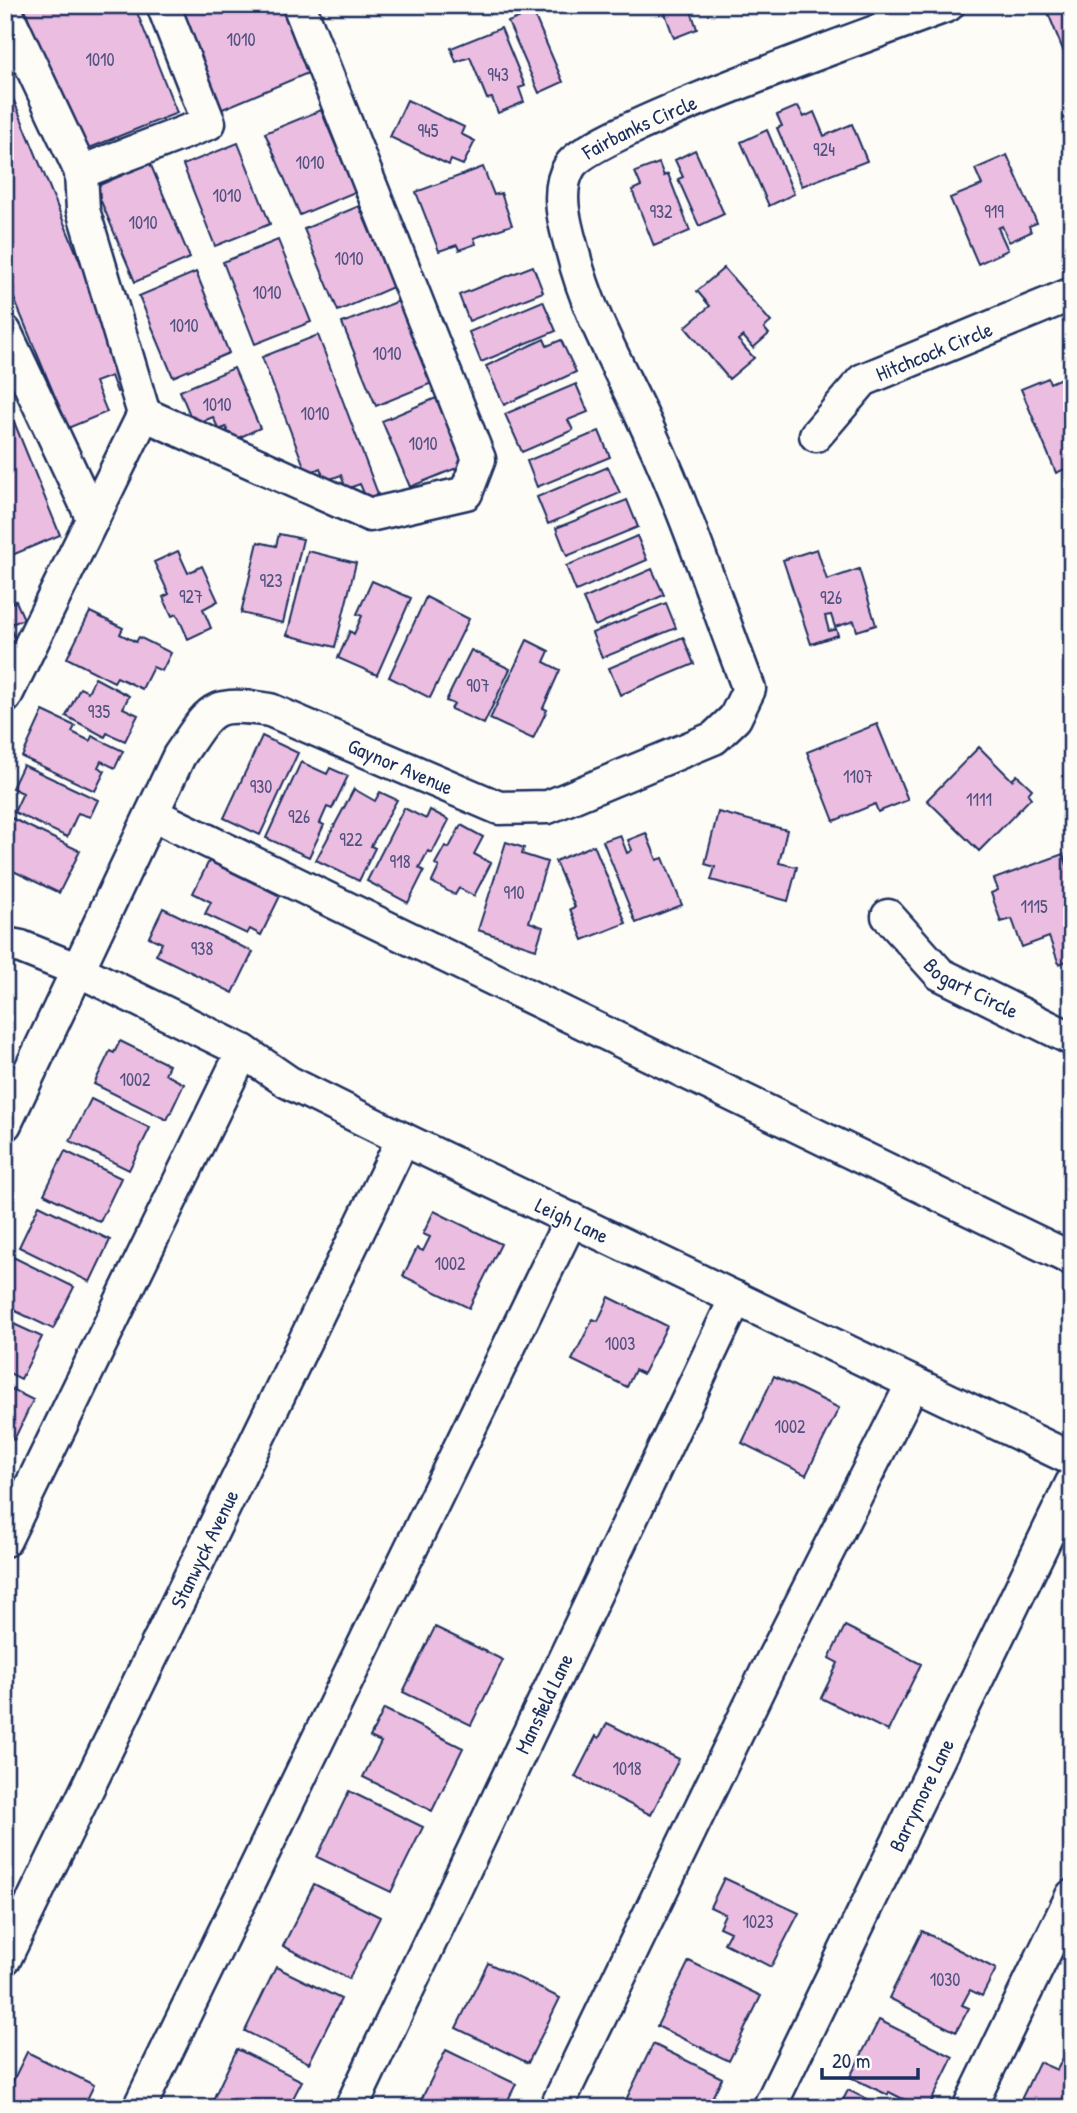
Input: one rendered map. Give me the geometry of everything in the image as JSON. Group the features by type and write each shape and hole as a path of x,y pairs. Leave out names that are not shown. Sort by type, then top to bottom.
{"street":[{"path":"81,172 209,123 163,5"},
{"path":"144,414 369,515 466,493 479,459 299,5"},
{"name":"Fairbanks Circle","path":"653,440 602,331 573,255 561,193 570,165 598,145 657,117 948,5"},
{"path":"5,10 81,172 83,210 144,414 5,697"},
{"name":"Hitchcock Circle","path":"816,435 863,380 1072,294"},
{"path":"5,332 93,519"},
{"name":"Gaynor Avenue","path":"5,1124 179,756 207,715 231,704 270,710 499,808 548,807 714,738 735,718 749,689 653,440"},
{"path":"152,814 1072,1259"},
{"name":"Bogart Circle","path":"888,916 940,974 1072,1039"},
{"name":"Leigh Lane","path":"5,944 21,947 78,970 243,1051 288,1082 403,1139 1072,1459"},
{"path":"5,1540 243,1051"},
{"name":"Stanwyck Avenue","path":"5,1958 403,1139"},
{"path":"139,2108 571,1219"},
{"name":"Mansfield Lane","path":"351,2108 736,1298"},
{"path":"556,2108 766,1672 913,1383"},
{"name":"Barrymore Lane","path":"769,2108 1072,1483"},
{"path":"969,2108 1072,1896"}],"building":[{"path":"23,5 134,5 177,113 82,151"},
{"path":"173,5 280,5 308,73 218,111"},
{"path":"662,5 689,5 697,29 674,38"},
{"path":"1063,7 1068,18 1072,16 1072,72 1048,13"},
{"path":"533,12 563,82 539,93 508,22"},
{"path":"501,28 525,86 519,88 524,102 498,113 492,98 487,99 470,57 456,62 451,48"},
{"path":"5,79 131,386 117,392 111,376 95,382 107,412 68,428 5,277"},
{"path":"407,100 464,127 461,134 475,141 463,165 451,160 449,165 390,137"},
{"path":"798,106 804,117 814,112 824,136 852,124 867,161 802,186 777,128 782,126 777,115"},
{"path":"321,110 355,192 300,215 265,133"},
{"path":"767,130 794,194 769,206 741,142"},
{"path":"238,143 270,224 215,246 183,165"},
{"path":"695,150 724,214 699,226 678,179 683,177 675,160"},
{"path":"1007,155 1037,223 1029,226 1031,232 1009,242 1002,226 998,228 1008,250 978,264 950,198 982,185 975,169"},
{"path":"150,163 190,258 135,282 95,187"},
{"path":"659,163 664,176 668,174 690,231 654,246 632,190 641,186 635,172"},
{"path":"483,167 494,195 501,193 512,225 474,238 476,244 459,250 457,245 439,251 416,192"},
{"path":"359,206 393,287 338,311 304,229"},
{"path":"278,240 311,322 255,344 223,262"},
{"path":"533,266 543,292 469,321 459,295"},
{"path":"724,268 771,322 764,328 769,334 753,348 743,336 738,340 754,358 729,379 685,327 710,306 697,291"},
{"path":"196,272 229,353 173,377 139,296"},
{"path":"399,301 432,383 376,406 342,323"},
{"path":"543,301 556,331 481,362 469,332"},
{"path":"318,335 378,494 366,498 360,484 346,489 341,475 325,481 320,468 307,474 262,357"},
{"path":"544,339 547,346 561,340 576,372 504,405 486,366"},
{"path":"1072,367 1072,466 1056,473 1021,389 1048,378 1050,383 1066,376 1064,370"},
{"path":"234,368 260,428 232,441 226,427 219,430 213,417 194,425 180,391"},
{"path":"576,384 588,412 568,420 573,430 522,452 505,414"},
{"path":"436,398 464,465 410,487 382,421"},
{"path":"8,407 60,535 5,558 5,408"},
{"path":"599,431 610,457 537,487 527,461"},
{"path":"608,467 620,493 548,524 537,497"},
{"path":"627,500 638,527 567,556 556,528"},
{"path":"279,534 303,539 283,623 241,613 258,542 276,546"},
{"path":"637,536 647,560 576,591 566,566"},
{"path":"817,549 827,580 859,569 876,625 857,631 854,621 835,627 831,615 825,616 829,631 836,629 838,635 811,644 783,560"},
{"path":"178,551 188,573 202,566 218,601 203,609 211,628 188,639 177,614 172,616 163,597 169,594 154,562"},
{"path":"308,551 356,563 335,647 287,635"},
{"path":"652,569 664,595 595,626 583,599"},
{"path":"372,581 411,598 377,675 338,658 350,631 354,634 362,616 357,614"},
{"path":"426,597 469,619 430,698 389,677"},
{"path":"16,601 24,619 9,625 18,647 5,652 5,605"},
{"path":"666,603 676,628 602,658 592,633"},
{"path":"90,612 123,628 120,634 136,642 139,637 171,653 162,671 153,667 142,689 117,677 114,682 67,658"},
{"path":"683,637 694,664 620,695 609,668"},
{"path":"527,640 549,651 544,662 560,670 543,708 547,710 533,739 490,719"},
{"path":"471,650 510,669 484,724 451,709 454,704 446,701"},
{"path":"95,678 129,696 123,708 138,715 125,741 107,733 105,737 66,716 80,688 88,692"},
{"path":"43,711 75,726 72,732 90,741 92,736 123,751 115,768 101,761 98,767 105,771 95,791 22,757"},
{"path":"877,724 908,800 878,812 875,804 834,821 807,752"},
{"path":"262,736 298,753 260,835 224,818"},
{"path":"979,747 1012,780 1017,775 1032,789 1028,794 1031,798 979,851 927,800"},
{"path":"301,762 327,774 330,768 348,776 332,809 327,807 320,823 324,825 309,857 266,838"},
{"path":"23,765 98,800 90,817 78,813 67,837 14,812 23,793 12,788"},
{"path":"354,789 375,801 380,792 397,800 371,846 375,848 359,881 316,860"},
{"path":"404,808 426,819 430,810 449,820 432,853 428,851 419,868 424,871 408,903 367,881"},
{"path":"718,812 787,830 779,863 797,867 788,901 711,880 715,867 705,864"},
{"path":"5,815 80,851 59,893 5,867"},
{"path":"461,825 483,837 474,854 491,863 474,896 459,888 455,895 432,882 439,867 435,864 445,846 449,848"},
{"path":"646,833 657,860 663,858 682,905 636,923 603,841 620,835 627,853 632,850 628,840"},
{"path":"506,842 524,848 522,854 547,862 529,922 543,927 536,949 478,930"},
{"path":"594,845 626,923 583,940 570,909 575,907 555,861"},
{"path":"1063,854 1072,880 1072,959 1059,964 1049,937 1022,947 1012,919 1001,922 991,893 998,890 994,879"},
{"path":"209,861 280,896 261,935 250,929 247,934 205,914 211,902 193,893"},
{"path":"163,908 253,952 233,993 156,955 162,943 149,937"},
{"path":"120,1041 169,1065 165,1074 184,1084 167,1120 94,1084 110,1051 114,1053"},
{"path":"91,1099 150,1128 129,1170 70,1141"},
{"path":"65,1151 121,1178 100,1222 44,1194"},
{"path":"39,1205 110,1240 90,1282 19,1247"},
{"path":"434,1211 501,1244 469,1308 403,1276 417,1248 423,1251 430,1237 423,1234"},
{"path":"13,1257 74,1287 53,1329 5,1306 5,1272"},
{"path":"609,1297 667,1326 643,1374 635,1370 627,1387 572,1360 593,1319 598,1321"},
{"path":"5,1320 42,1337 21,1379 5,1371"},
{"path":"774,1376 839,1408 806,1475 742,1443"},
{"path":"5,1386 33,1400 14,1440 5,1436"},
{"path":"845,1626 921,1664 888,1731 821,1698 838,1663 829,1658"},
{"path":"435,1627 503,1660 471,1725 403,1692"},
{"path":"384,1709 463,1748 432,1811 363,1777 381,1742 370,1737"},
{"path":"607,1723 679,1759 651,1815 575,1777 596,1736 599,1738"},
{"path":"349,1791 423,1827 391,1892 317,1857"},
{"path":"724,1878 799,1913 771,1967 724,1943 730,1932 719,1927 725,1914 710,1907"},
{"path":"314,1884 380,1917 349,1979 283,1946"},
{"path":"922,1931 996,1969 982,1996 970,1990 962,2005 969,2008 956,2032 889,1998"},
{"path":"689,1961 761,1996 729,2061 657,2026"},
{"path":"488,1963 560,1998 528,2063 456,2028"},
{"path":"276,1967 341,1999 309,2063 245,2031"},
{"path":"879,2020 953,2057 928,2108 921,2108 889,2092 888,2095 850,2077"},
{"path":"653,2044 722,2078 707,2108 622,2108"},
{"path":"237,2049 302,2081 288,2108 209,2108"},
{"path":"446,2050 516,2084 504,2108 417,2108"},
{"path":"27,2052 94,2085 83,2108 5,2108 5,2097"},
{"path":"1064,2056 1072,2059 1072,2108 1017,2108 1039,2062 1057,2070"},
{"path":"848,2090 886,2108 839,2108"}]}
